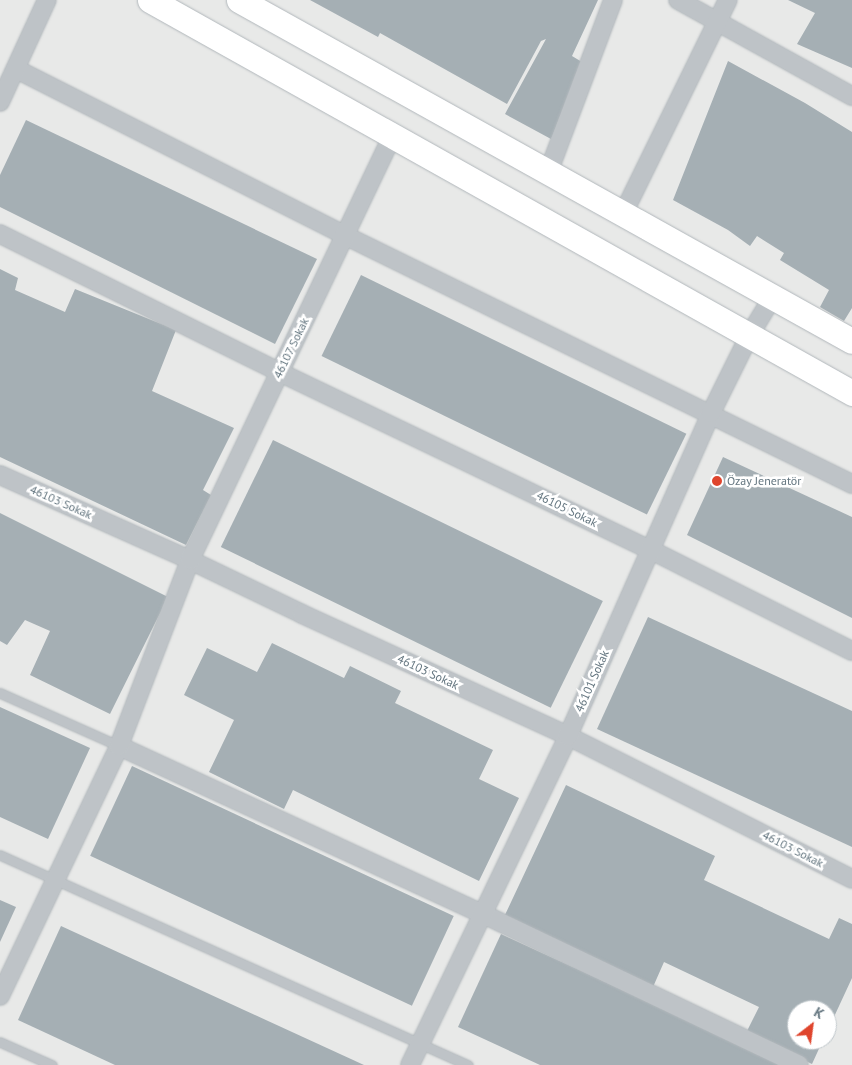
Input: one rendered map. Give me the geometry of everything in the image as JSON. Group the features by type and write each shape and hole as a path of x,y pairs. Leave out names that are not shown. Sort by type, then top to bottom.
{"street":[{"path":"0,102 47,0"},
{"path":"150,0 852,393"},
{"path":"239,0 852,342"},
{"path":"548,173 613,0"},
{"path":"678,0 852,96"},
{"path":"623,214 728,0"},
{"path":"16,69 344,236 852,484"},
{"name":"46107 Sokak","path":"0,996 119,746 190,560 392,136"},
{"name":"46105 Sokak","path":"0,234 279,372 650,550 852,650"},
{"name":"46101 Sokak","path":"410,1065 568,736 711,414 749,336 772,298"},
{"name":"46103 Sokak","path":"0,475 190,560 302,614 568,736 852,879"},
{"path":"119,746 483,914 799,1065"}],"lane":[{"path":"0,693 119,746"},
{"path":"0,855 468,1065"},
{"path":"0,1042 52,1065"}],"shaded area":[{"path":"0,0 852,0 852,1065 0,1065"}],"building":[{"path":"310,0 598,0 572,56 582,62 551,139 505,114 546,39 541,41 507,104 380,33 378,37"},
{"path":"788,0 852,0 852,68 797,44 815,13"},
{"path":"728,61 805,103 852,132 852,308 844,321 820,307 829,290 780,260 784,253 757,236 750,246 728,230 673,200"},
{"path":"26,120 317,259 275,344 0,207 0,175"},
{"path":"0,269 18,278 15,290 65,312 75,289 176,330 152,391 234,428 203,490 211,495 186,545 0,457"},
{"path":"361,275 686,434 647,515 322,356"},
{"path":"273,440 603,601 551,708 221,547"},
{"path":"723,457 852,517 852,618 687,535"},
{"path":"0,513 168,597 110,714 30,675 50,631 25,620 7,645 0,641"},
{"path":"648,617 852,711 852,847 597,729"},
{"path":"272,643 344,678 350,666 401,691 395,703 493,750 479,779 519,798 479,881 293,790 284,809 209,772 234,720 184,695 207,648 257,672"},
{"path":"0,707 90,748 48,839 0,817"},
{"path":"132,766 454,916 412,1006 90,856"},
{"path":"566,785 715,856 704,880 829,939 839,918 852,924 852,978 837,1010 837,1000 787,1000 787,1050 818,1050 812,1064 746,1033 759,1007 664,962 653,987 504,917"},
{"path":"0,900 16,907 0,942"},
{"path":"61,926 364,1065 115,1065 18,1020"},
{"path":"501,934 785,1065 540,1065 458,1027"}],"place":[{"name":"Özay Jeneratör","path":"717,481"}]}
